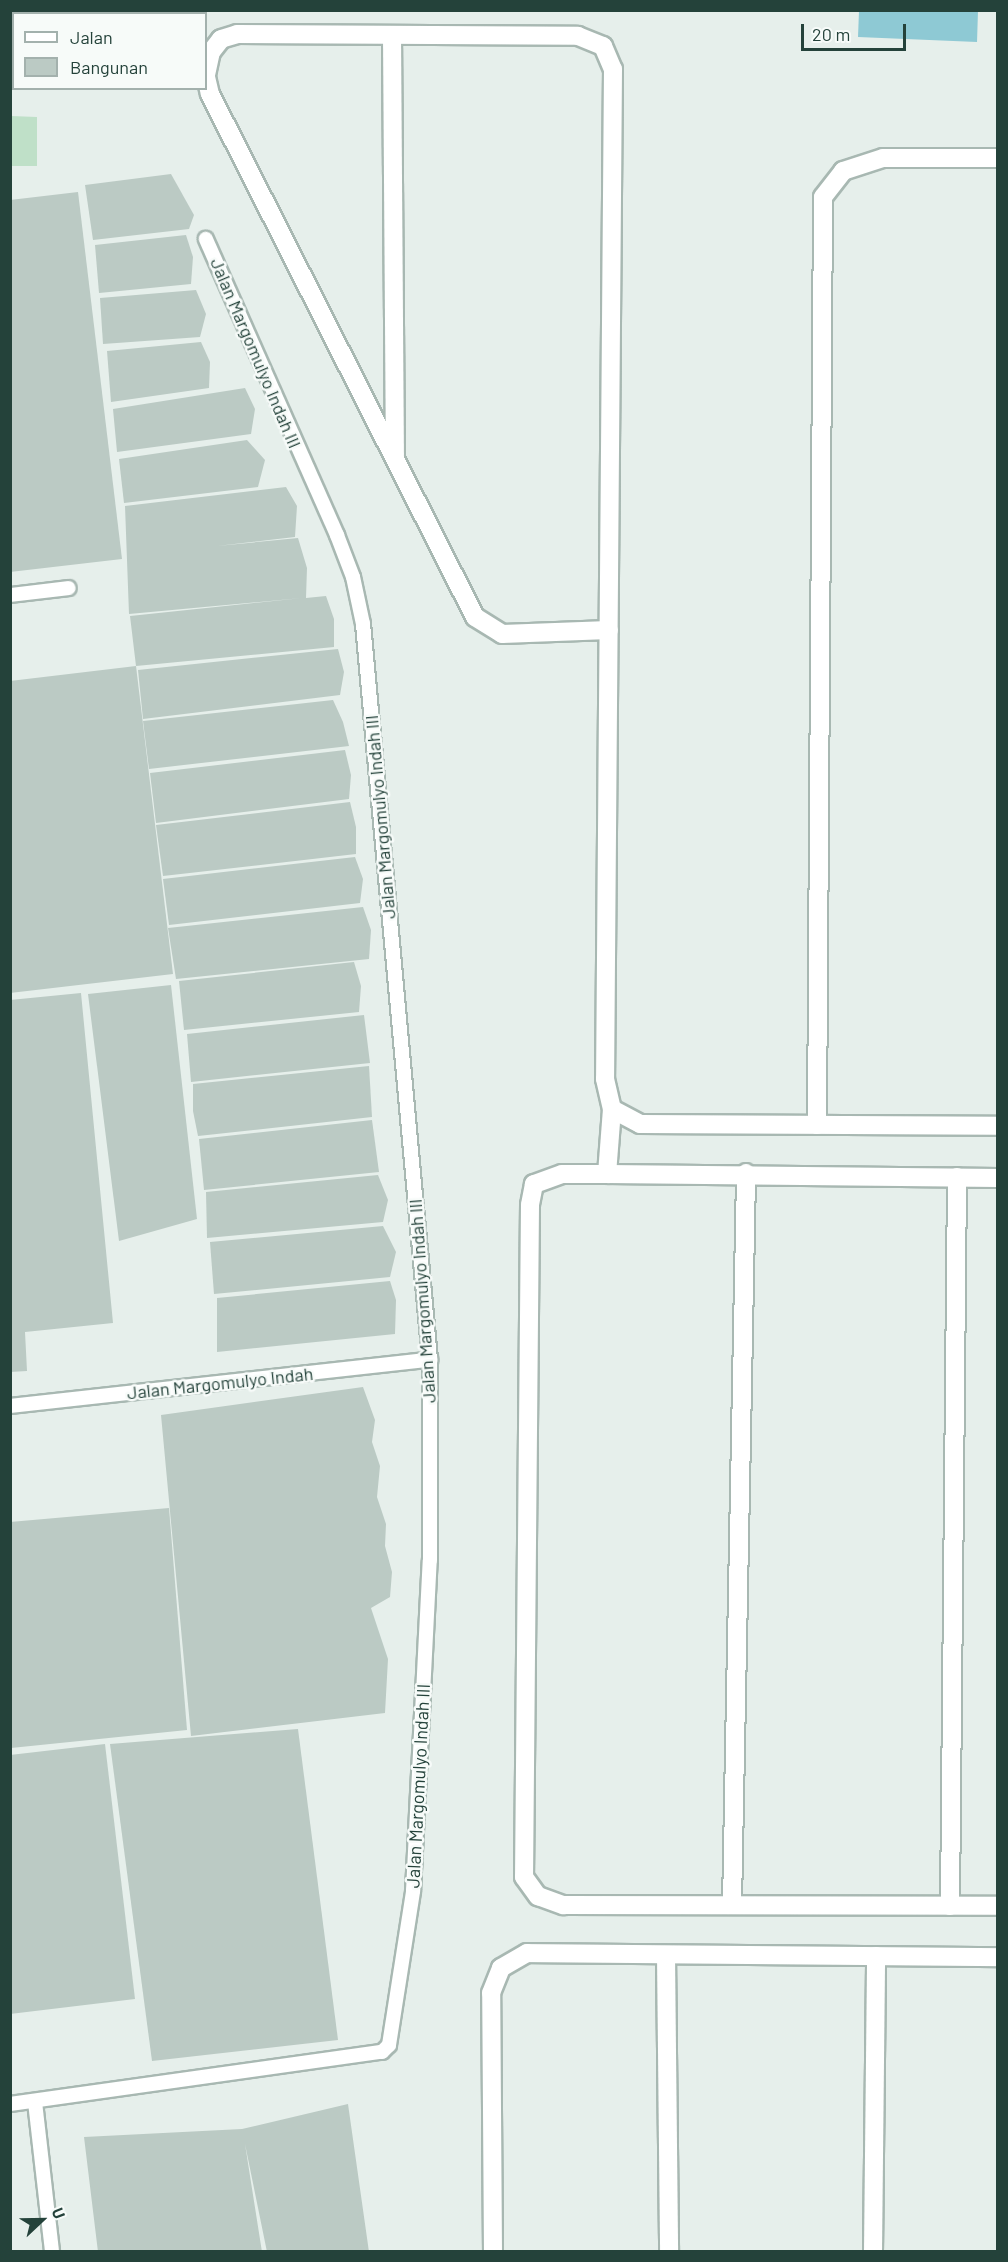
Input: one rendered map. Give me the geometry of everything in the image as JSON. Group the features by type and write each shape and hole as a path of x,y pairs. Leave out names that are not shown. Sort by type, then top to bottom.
{"street":[{"path":"207,71 211,52 221,39 237,34 578,36 603,46 613,69 605,1079 612,1109 607,1174"},
{"path":"392,35 396,460"},
{"path":"207,80 210,94 476,617 502,633 609,630"},
{"path":"817,1125 823,198 843,171 883,158 998,158"},
{"path":"612,1109 640,1124 998,1126"},
{"path":"732,1905 746,1173"},
{"path":"998,1178 746,1173 562,1174 534,1184 530,1205 524,1877 538,1896 563,1905 998,1906"},
{"path":"950,1906 957,1178"},
{"path":"493,2252 491,1993 501,1968 527,1953 998,1957"},
{"path":"666,1955 669,2252"},
{"path":"873,2252 876,1956"}],"lane":[{"name":"Jalan Margomulyo Indah III","path":"10,2104 369,2056 382,2052 389,2045 413,1891 430,1560 430,1360 363,624 353,577 337,535 206,239"},
{"path":"10,596 69,588"},
{"name":"Jalan Margomulyo Indah","path":"10,1406 430,1360"},
{"path":"35,2102 52,2252"}],"green space":[{"path":"11,116 37,117 37,166 11,166"}],"water":[{"path":"10,11 54,12 12,12 12,24"},
{"path":"859,11 978,11 977,42 858,37"}],"building":[{"path":"171,174 194,215 189,229 93,240 85,185"},
{"path":"78,192 122,559 10,572 10,200"},
{"path":"186,235 193,257 191,284 99,293 95,245"},
{"path":"196,290 206,314 200,337 103,344 100,298"},
{"path":"201,342 210,362 209,388 111,402 107,351"},
{"path":"245,388 255,409 251,434 117,452 113,409"},
{"path":"247,440 265,460 258,487 124,503 119,459"},
{"path":"286,487 297,506 295,537 217,546 298,538 307,568 306,598 326,596 334,619 334,647 136,666 130,616 302,598 129,614 125,506"},
{"path":"338,649 344,672 340,695 143,719 138,670"},
{"path":"136,666 173,974 10,993 10,681"},
{"path":"333,700 343,722 349,746 149,769 143,721"},
{"path":"345,750 351,775 349,799 156,823 150,773"},
{"path":"350,802 356,827 356,854 163,876 156,825"},
{"path":"355,857 363,879 360,903 169,925 163,879"},
{"path":"363,907 371,930 369,959 176,979 168,928"},
{"path":"354,962 361,986 359,1012 184,1030 179,981"},
{"path":"171,985 197,1219 119,1241 88,994"},
{"path":"81,993 113,1323 25,1332 27,1371 10,1372 10,1000"},
{"path":"364,1015 370,1063 191,1082 187,1034"},
{"path":"369,1066 372,1117 198,1136 193,1111 193,1084"},
{"path":"372,1120 379,1172 204,1190 199,1139"},
{"path":"378,1175 388,1200 383,1222 207,1238 206,1192"},
{"path":"383,1226 396,1252 390,1277 214,1294 210,1242"},
{"path":"390,1281 396,1300 395,1334 217,1352 217,1298"},
{"path":"363,1387 375,1420 372,1442 380,1466 377,1497 386,1524 385,1546 392,1572 390,1597 371,1608 388,1659 385,1713 191,1736 161,1415"},
{"path":"169,1508 187,1730 11,1748 10,1522"},
{"path":"298,1729 338,2040 152,2061 110,1744"},
{"path":"105,1744 135,1999 10,2014 10,1755"},
{"path":"348,2104 369,2252 267,2252 245,2144 262,2252 98,2252 84,2137 242,2129"}]}
